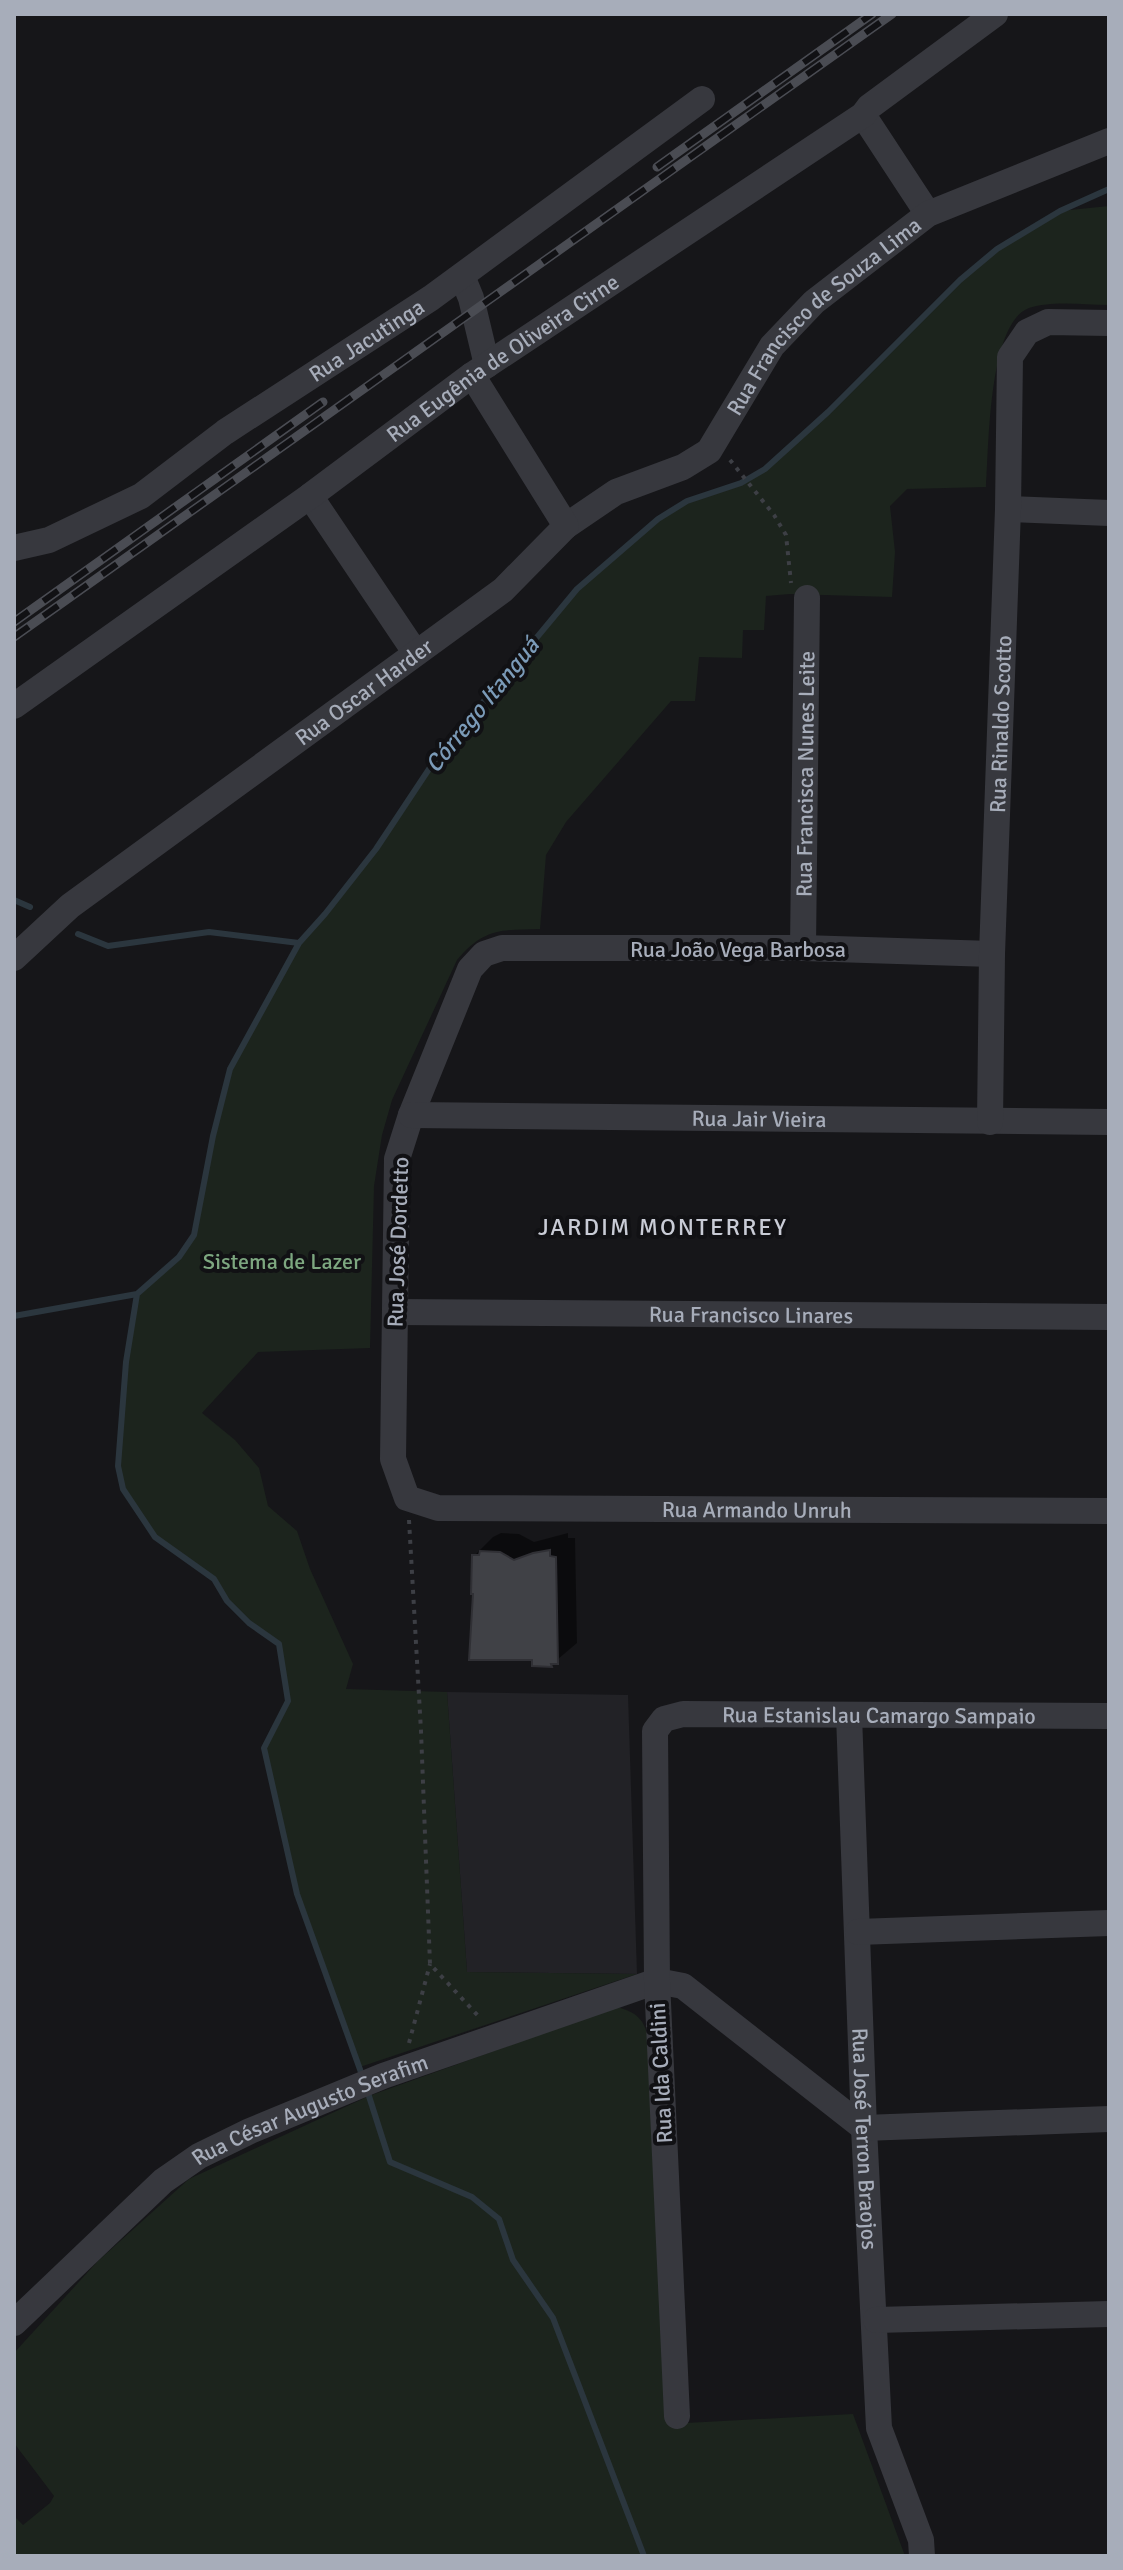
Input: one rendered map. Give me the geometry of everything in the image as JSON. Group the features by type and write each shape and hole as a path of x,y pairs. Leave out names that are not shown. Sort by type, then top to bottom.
{"street":[{"name":"Rua Eugênia de Oliveira Cirne","path":"14,706 310,496 480,370 863,115 869,107 995,14"},
{"name":"Rua Jacutinga","path":"14,548 49,540 141,496 225,432 462,276 702,99"},
{"path":"863,115 928,214"},
{"name":"Rua Francisco de Souza Lima","path":"566,526 616,492 683,467 709,451 772,346 814,302 928,214 1109,141"},
{"path":"462,276 471,298 480,370 566,526"},
{"name":"Rua Rinaldo Scotto","path":"990,1122 1010,357 1027,332 1048,322 1109,323"},
{"path":"310,496 415,652"},
{"path":"1008,509 1109,513"},
{"name":"Rua Oscar Harder","path":"14,958 70,906 503,590 566,526"},
{"name":"Rua Francisca Nunes Leite","path":"803,948 807,598"},
{"name":"Rua João Vega Barbosa","path":"484,954 502,948 803,948 992,954"},
{"name":"Rua José Dordetto","path":"407,1498 393,1459 397,1159 411,1115 470,969 484,954"},
{"name":"Rua Jair Vieira","path":"411,1115 1109,1122"},
{"name":"Rua Francisco Linares","path":"395,1312 1109,1317"},
{"name":"Rua Armando Unruh","path":"407,1498 438,1508 1109,1511"},
{"name":"Rua Estanislau Camargo Sampaio","path":"655,1731 664,1719 683,1714 1109,1716"},
{"name":"Rua José Terron Braojos","path":"849,1715 879,2428 921,2540 922,2556"},
{"name":"Rua Ida Caldini","path":"655,1731 657,1981 677,2416"},
{"path":"858,1932 1109,1923"},
{"path":"657,1981 683,1986 864,2128 1109,2119"},
{"name":"Rua César Augusto Serafim","path":"14,2323 163,2181 199,2156 393,2072 657,1981"},
{"path":"876,2320 1109,2314"}],"path":[{"path":"734,464 786,535 789,581 807,598"},
{"path":"393,2072 430,1964 421,1731 407,1498"},
{"path":"430,1964 498,2036"}],"shaded area":[{"path":"447,1692 628,1695 637,1974 467,1972"}],"green space":[{"name":"Sistema de Lazer","path":"1109,206 1109,305 1039,306 1029,308 1016,318 1005,337 993,388 986,487 907,489 890,506 895,552 892,597 766,596 764,630 743,630 742,658 699,657 695,701 671,701 566,822 546,855 540,929 485,936 457,960 392,1100 382,1135 374,1186 370,1348 258,1352 202,1413 235,1440 259,1468 268,1506 297,1531 310,1569 353,1664 346,1689 447,1692 467,1972 637,1974 360,2067 297,1894 264,1748 288,1701 279,1644 249,1623 227,1601 214,1579 155,1537 123,1489 118,1464 126,1362 137,1294 179,1257 194,1235 213,1136 230,1069 299,943 376,849 435,760 577,589 658,519 687,501 741,483 765,469 828,412 960,280 997,249 1060,211"},
{"path":"616,2007 638,2018 649,2040 668,2424 853,2414 905,2556 14,2556 14,2516 23,2525 54,2496 14,2443 14,2353 98,2261 189,2179 369,2096"}],"building":[{"path":"550,1550 550,1556 556,1557 558,1664 551,1664 552,1667 532,1666 532,1660 469,1660 472,1555 479,1555 480,1551 500,1552 514,1560"}],"waterway":[{"name":"Córrego Itanguá","path":"14,1316 137,1294 179,1257 194,1235 213,1136 230,1069 299,943 376,849 435,760 577,589 658,519 687,501 741,483 765,469 828,412 960,280 997,249 1060,211 1109,189"},
{"path":"14,900 30,907"},
{"path":"78,934 108,946 209,932 299,943"},
{"path":"137,1294 126,1362 118,1466 123,1489 155,1537 214,1579 227,1601 249,1623 279,1644 288,1701 264,1748 297,1894 362,2075"},
{"path":"367,2090 390,2162 472,2197 499,2219 513,2260 553,2318 644,2556"}],"railway":[{"path":"657,167 872,14"},
{"path":"14,637 892,14"},
{"path":"14,622 323,402"}],"district":[{"name":"JARDIM MONTERREY","path":"663,1227"}]}
